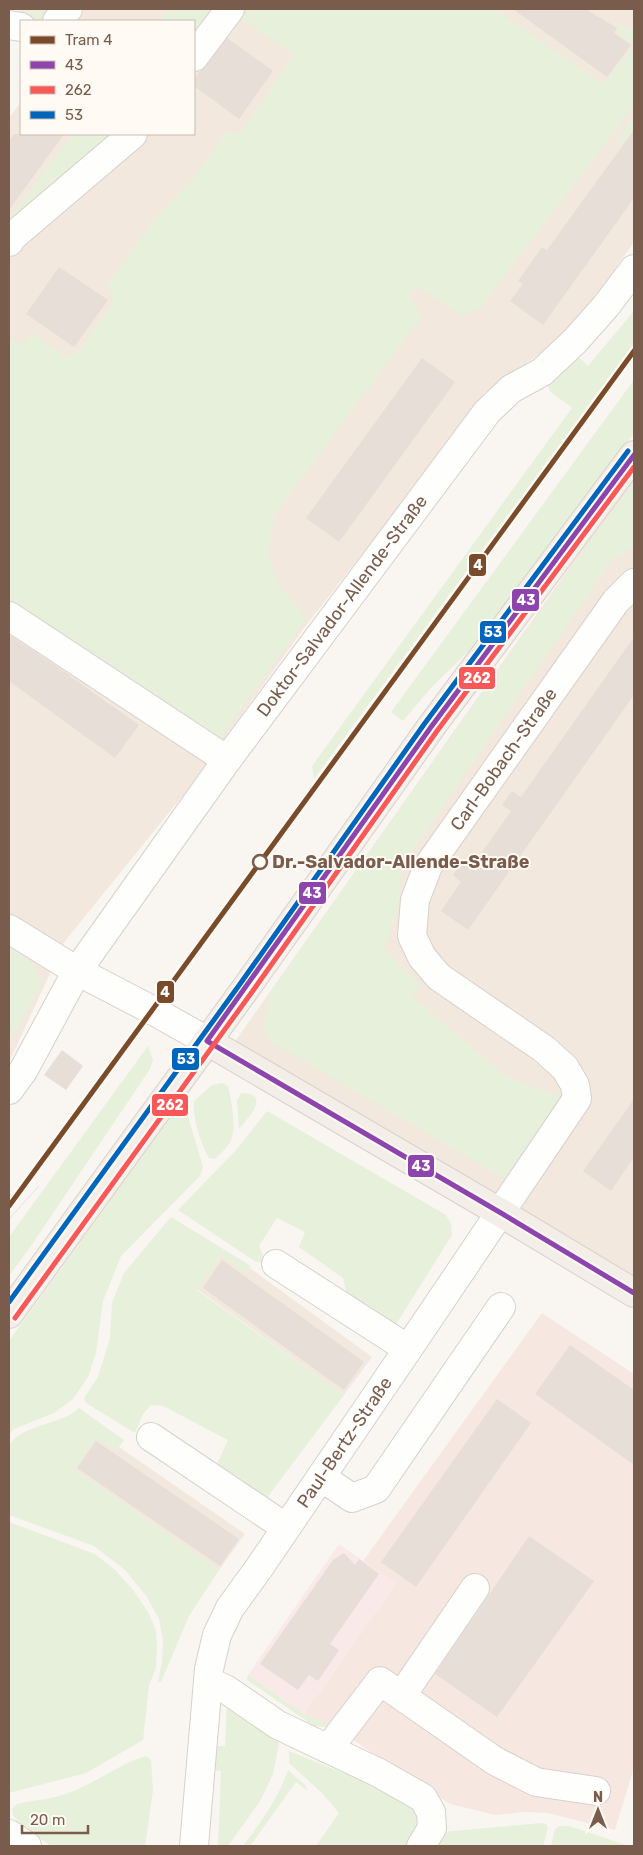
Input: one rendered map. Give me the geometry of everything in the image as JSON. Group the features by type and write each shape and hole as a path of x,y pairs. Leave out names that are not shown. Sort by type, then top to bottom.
{"main road":[{"path":"9,1314 431,727 634,455"},
{"path":"207,1041 502,1213 634,1293"}],"street":[{"path":"58,20 68,9"},
{"path":"195,56 230,9"},
{"path":"9,242 12,237 131,135"},
{"name":"Doktor-Salvador-Allende-Straße","path":"9,1090 23,1071 77,971 227,760 487,412 511,389 542,372 575,341 606,306 634,269"},
{"name":"Carl-Bobach-Straße","path":"502,1213 577,1099 575,1085 565,1068 544,1049 439,977 422,956 412,936 415,900 428,866 616,601 634,583"},
{"path":"9,616 227,760"},
{"path":"9,928 77,971 207,1041"},
{"name":"Paul-Bertz-Straße","path":"194,1846 208,1681 217,1636 230,1608 502,1213"},
{"path":"276,1264 408,1349"},
{"path":"321,1476 352,1498 376,1489 500,1307"},
{"path":"151,1437 285,1527"},
{"path":"402,1695 475,1588"},
{"path":"208,1681 227,1690 278,1725 379,1773 423,1798 431,1812 432,1828 421,1846"},
{"path":"328,1750 380,1681 495,1761 520,1774 536,1782 596,1791"},
{"path":"9,1834 27,1846"}],"shaded area":[{"path":"17,9 634,9 634,242 606,282 559,340 484,393 304,628 188,789 65,941 9,1062 9,118 20,103 20,135 195,135 195,20 32,20"},
{"path":"634,479 634,1276 504,1214 229,1050"},
{"path":"222,1255 246,1273 250,1268 372,1357 344,1395 197,1289"},
{"path":"542,1313 634,1374 634,1767 615,1830 548,1813 525,1812 495,1815 450,1804 341,1732 304,1714 395,1584 363,1561"},
{"path":"96,1437 116,1451 119,1447 245,1534 219,1570 74,1469"},
{"path":"339,1544 396,1584 304,1714 248,1675"}],"green space":[{"path":"20,9 68,9 58,20 35,20"},
{"path":"169,9 221,9 195,45 195,20 160,20"},
{"path":"236,9 494,9 603,84 634,45 634,106 480,308 462,316 417,286 408,295 422,316 275,514 268,555 278,583 306,619 216,744 9,604 9,338 22,345 33,333 61,355 76,355 114,301 107,285 154,220 193,178 226,132 240,134 294,54 240,18"},
{"path":"623,24 634,32 634,45 616,31 619,26"},
{"path":"634,116 634,145 625,138 621,145 617,141"},
{"path":"72,135 119,135 17,222 9,218"},
{"path":"634,311 634,343 314,779 312,766 572,408 550,391 548,386 552,375 576,354 588,366"},
{"path":"634,380 634,433 490,630 430,689 403,721 391,712"},
{"path":"634,481 634,546 612,560 402,866 397,914 383,948 421,985 412,997 506,1076 563,1099 503,1178 270,1041 263,1027 268,1002 267,996"},
{"path":"9,946 32,963 41,982 31,1004 9,1041"},
{"path":"148,1046 153,1060 150,1069 9,1276 9,1237"},
{"path":"222,1083 228,1086 233,1112 233,1132 225,1149 215,1159 209,1158 200,1138 194,1115 194,1101 212,1085"},
{"path":"241,1093 250,1094 255,1097 256,1101 252,1113 239,1129 237,1101"},
{"path":"179,1105 187,1113 203,1167 200,1176 121,1256 103,1301 96,1353 88,1377 73,1399 54,1413 14,1429 9,1434 9,1341"},
{"path":"267,1111 446,1215 451,1224 452,1235 395,1326 347,1295 343,1278 299,1247 305,1232 277,1218 259,1246 265,1261 256,1262 178,1210 237,1149"},
{"path":"171,1217 251,1266 246,1273 221,1256 197,1290 344,1395 260,1507 238,1489 243,1480 217,1464 228,1440 163,1406 151,1405 143,1414 135,1433 86,1403 84,1398 98,1377 110,1338 112,1303 124,1273"},
{"path":"79,1408 124,1440 116,1451 96,1438 74,1469 219,1570 189,1616 161,1682 158,1682 163,1640 159,1619 147,1597 125,1570 94,1546 9,1515 9,1446 19,1435 62,1418"},
{"path":"9,1522 95,1554 115,1570 134,1591 148,1612 156,1631 157,1644 156,1668 149,1685 143,1740 86,1773 9,1793"},
{"path":"248,1675 304,1714 337,1728 314,1726 247,1680"},
{"path":"227,1701 275,1726 279,1743 273,1774 260,1801 228,1846 218,1846 221,1771 211,1770 212,1746 225,1746"},
{"path":"289,1751 400,1796 421,1815 414,1846 316,1846 339,1813 322,1793 289,1763"},
{"path":"146,1756 151,1760 153,1790 145,1846 51,1846 22,1826 13,1815 12,1809 17,1804 65,1794 81,1788 136,1759"},
{"path":"288,1770 305,1785 308,1791 296,1782 250,1846 243,1846 263,1819"},
{"path":"546,1824 548,1828 543,1846 427,1846 442,1832"},
{"path":"560,1826 569,1826 629,1846 551,1846 555,1829"}],"building":[{"path":"513,9 585,9 617,28 614,33 631,45 607,77"},
{"path":"227,38 273,71 239,119 195,87 195,78"},
{"path":"634,130 634,198 543,325 510,301 523,284 518,281 542,247 547,250"},
{"path":"14,134 63,135 9,210 9,141"},
{"path":"59,267 108,300 74,347 26,314"},
{"path":"422,358 455,382 339,542 306,518"},
{"path":"9,635 139,725 115,758 9,681"},
{"path":"634,637 634,695 468,930 441,911 461,882 453,875 462,862 471,868 511,811 502,805 512,791 521,797"},
{"path":"62,1050 83,1066 66,1090 44,1075"},
{"path":"634,1099 634,1157 611,1191 583,1171"},
{"path":"222,1260 364,1362 344,1390 203,1288"},
{"path":"570,1345 634,1390 634,1465 535,1394"},
{"path":"497,1399 531,1423 416,1587 381,1562"},
{"path":"96,1441 239,1539 220,1566 77,1468"},
{"path":"529,1536 594,1581 497,1717 435,1674"},
{"path":"344,1553 355,1565 359,1559 379,1574 330,1644 339,1650 318,1681 309,1675 298,1690 260,1664 333,1560"}],"tram line":[{"name":"4","path":"9,1206 634,351"},
{"path":"9,1219 39,1186"}],"transit line":[{"name":"53","path":"9,1302 240,984 425,723 628,451"},
{"name":"43","path":"207,1041 431,727 634,455"},
{"name":"262","path":"15,1318 252,992 437,731 634,467"},
{"name":"43","path":"207,1041 634,1293"}],"place":[{"name":"Dr.-Salvador-Allende-Straße","path":"260,862"}]}
